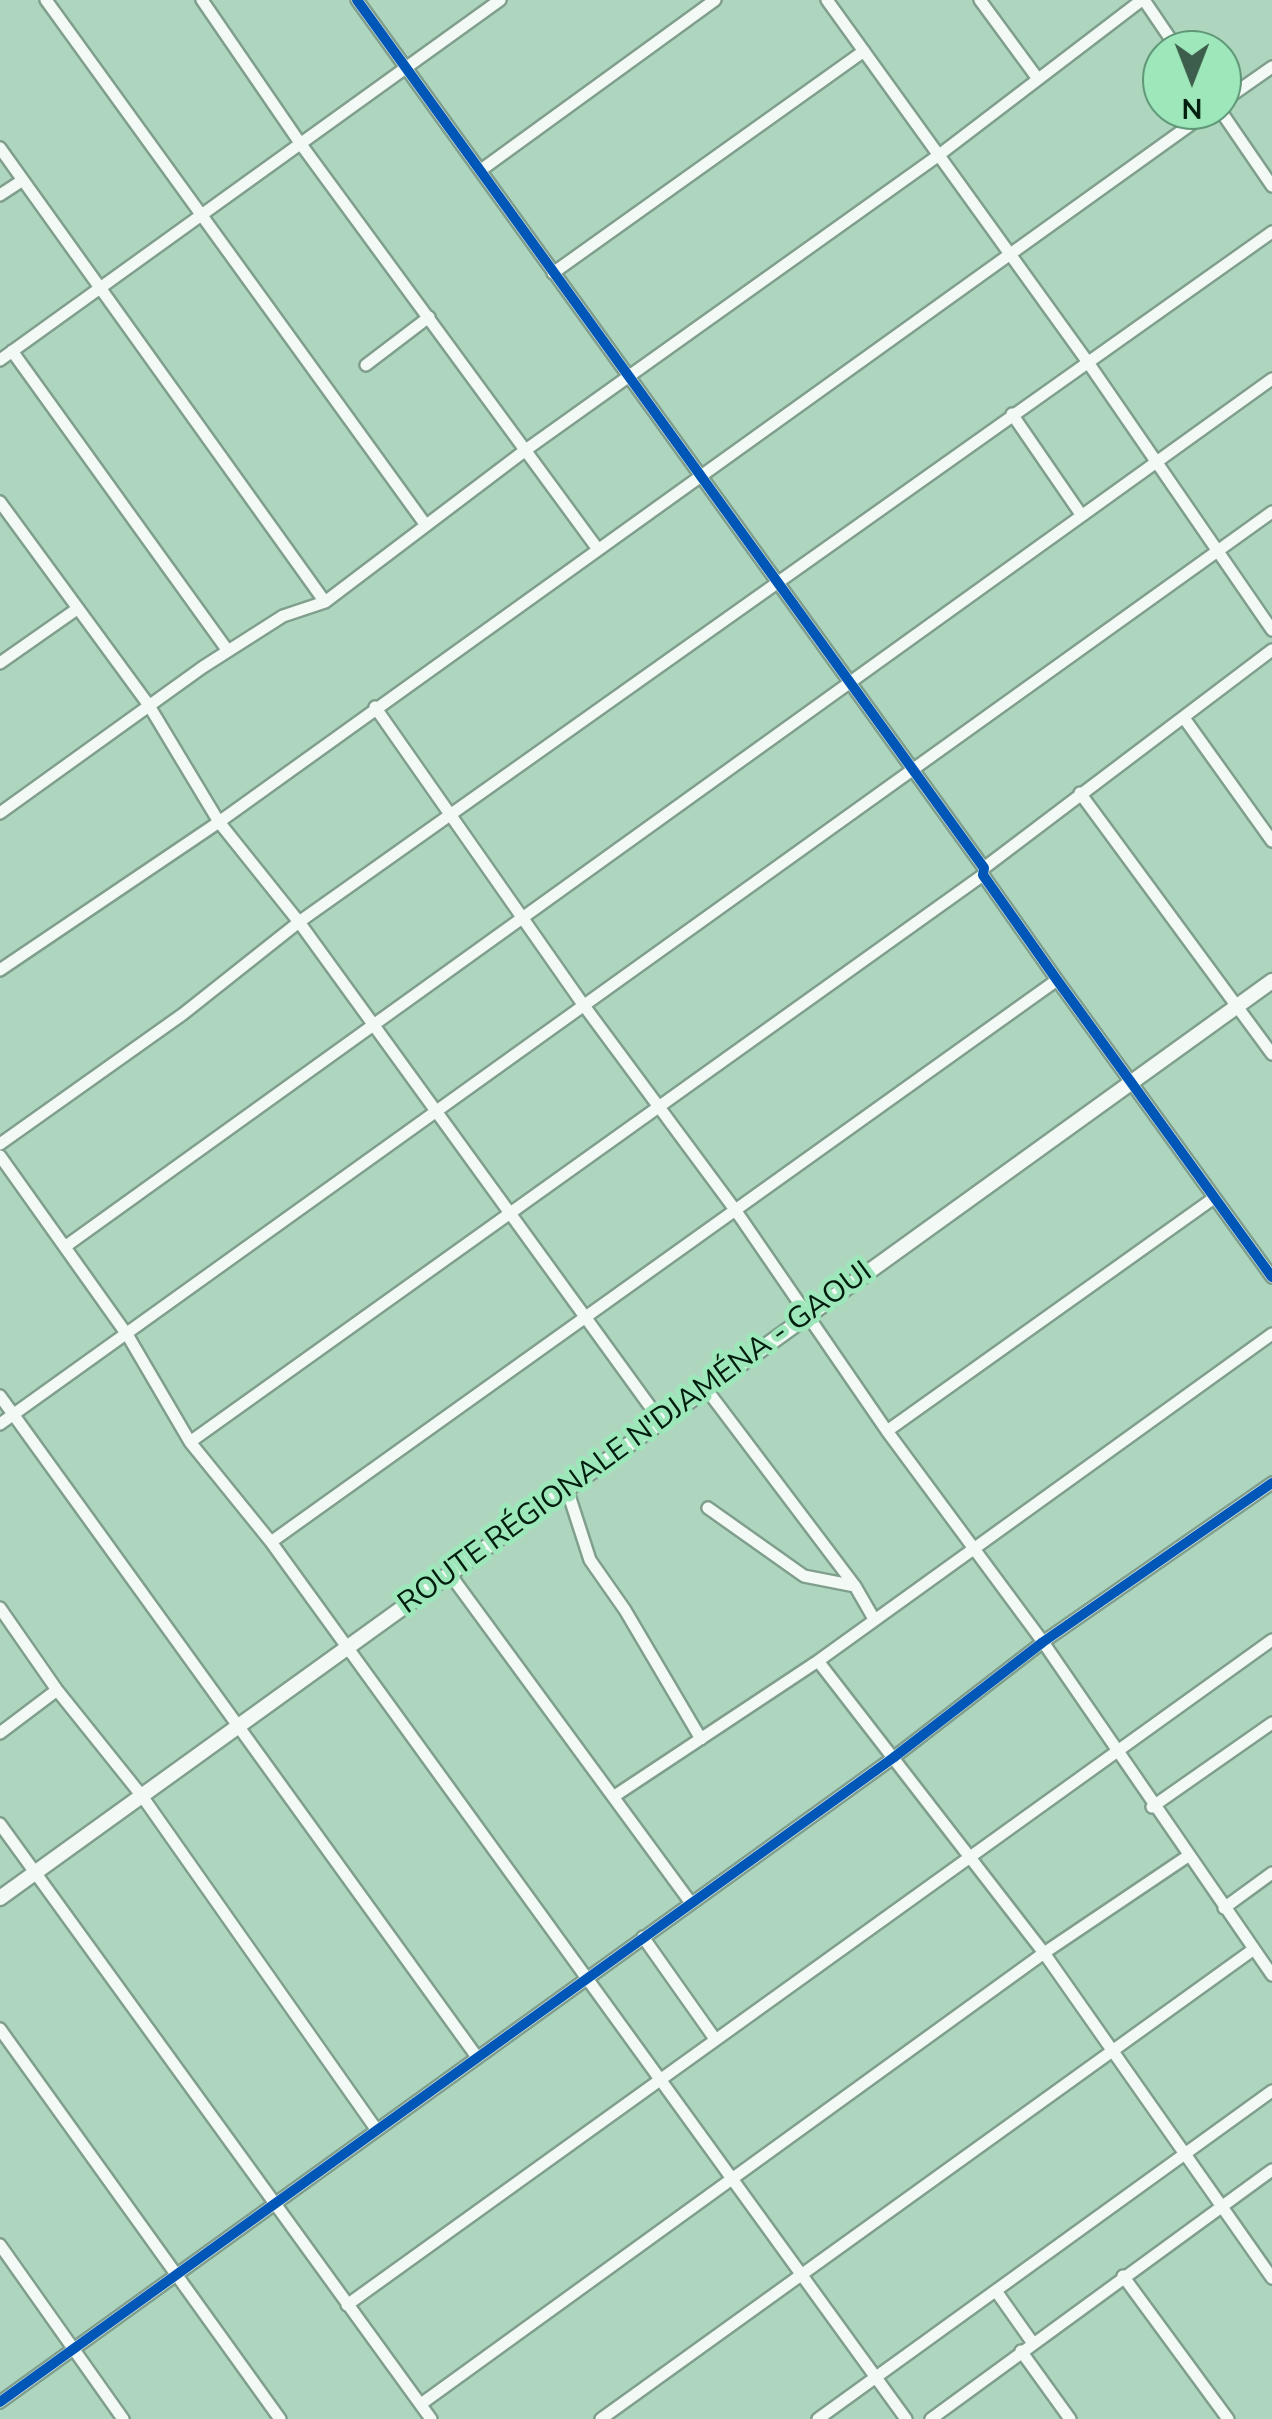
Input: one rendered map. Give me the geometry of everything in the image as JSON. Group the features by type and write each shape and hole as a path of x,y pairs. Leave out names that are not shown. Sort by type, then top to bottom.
{"street":[{"path":"46,0 425,524"},
{"path":"202,0 300,143 597,548"},
{"path":"357,0 1272,1277"},
{"path":"0,360 500,0"},
{"path":"480,170 715,0"},
{"path":"827,0 1087,361 1154,464 1272,630"},
{"path":"980,0 1038,80"},
{"path":"0,813 148,704 228,651 283,616 324,602 527,449 629,380 938,155 1143,0 1164,30"},
{"path":"554,273 864,51"},
{"path":"1242,88 1272,67"},
{"path":"0,970 219,822 1183,130"},
{"path":"1234,130 1272,186"},
{"path":"0,148 324,602"},
{"path":"0,196 23,180"},
{"path":"0,1144 183,1014 299,922 777,587 1012,414 1272,232"},
{"path":"366,365 429,317"},
{"path":"12,352 228,651"},
{"path":"66,1246 1080,513 1272,379"},
{"path":"1012,414 1080,513"},
{"path":"0,502 148,704 219,822 299,922 662,1423"},
{"path":"0,1424 128,1336 582,1003 1272,512"},
{"path":"0,663 77,609"},
{"path":"190,1442 660,1108 983,871 1080,793 1272,650"},
{"path":"375,707 582,1003 736,1211 887,1431 1043,1642 1116,1755 1272,1975"},
{"path":"1184,718 1272,841"},
{"path":"1080,793 1272,1054"},
{"path":"271,1542 1057,980"},
{"name":"ROUTE RÉGIONALE N'DJAMÉNA - GAOUI","path":"0,1898 1272,981"},
{"path":"0,1156 128,1336 190,1442 271,1542 906,2419"},
{"path":"887,1431 1214,1198"},
{"path":"616,1795 818,1661 1272,1334"},
{"path":"707,1390 856,1586 874,1618"},
{"path":"0,1396 477,2057"},
{"path":"0,2402 893,1758 1043,1642 1272,1483"},
{"path":"567,1489 590,1560 625,1610 700,1739"},
{"path":"708,1508 804,1576 856,1586"},
{"path":"449,1573 691,1902"},
{"path":"0,1608 58,1690 142,1796 376,2129"},
{"path":"347,2305 1272,1640"},
{"path":"818,1661 1044,1954 1272,2278"},
{"path":"0,1733 58,1690"},
{"path":"1152,1807 1272,1723"},
{"path":"0,1824 431,2419"},
{"path":"421,2404 1044,1954 1188,1856"},
{"path":"1224,1908 1272,1873"},
{"path":"643,1937 714,2039"},
{"path":"601,2419 1254,1950"},
{"path":"0,2029 280,2419"},
{"path":"818,2419 1272,2091"},
{"path":"931,2419 1272,2170"},
{"path":"0,2245 123,2419"},
{"path":"1122,2276 1228,2419"},
{"path":"996,2292 1032,2342"},
{"path":"1022,2351 1070,2419"}],"cycle path":[{"path":"357,0 984,868 983,875 1272,1277"},
{"path":"0,2402 893,1758 1043,1642 1272,1483"}]}
